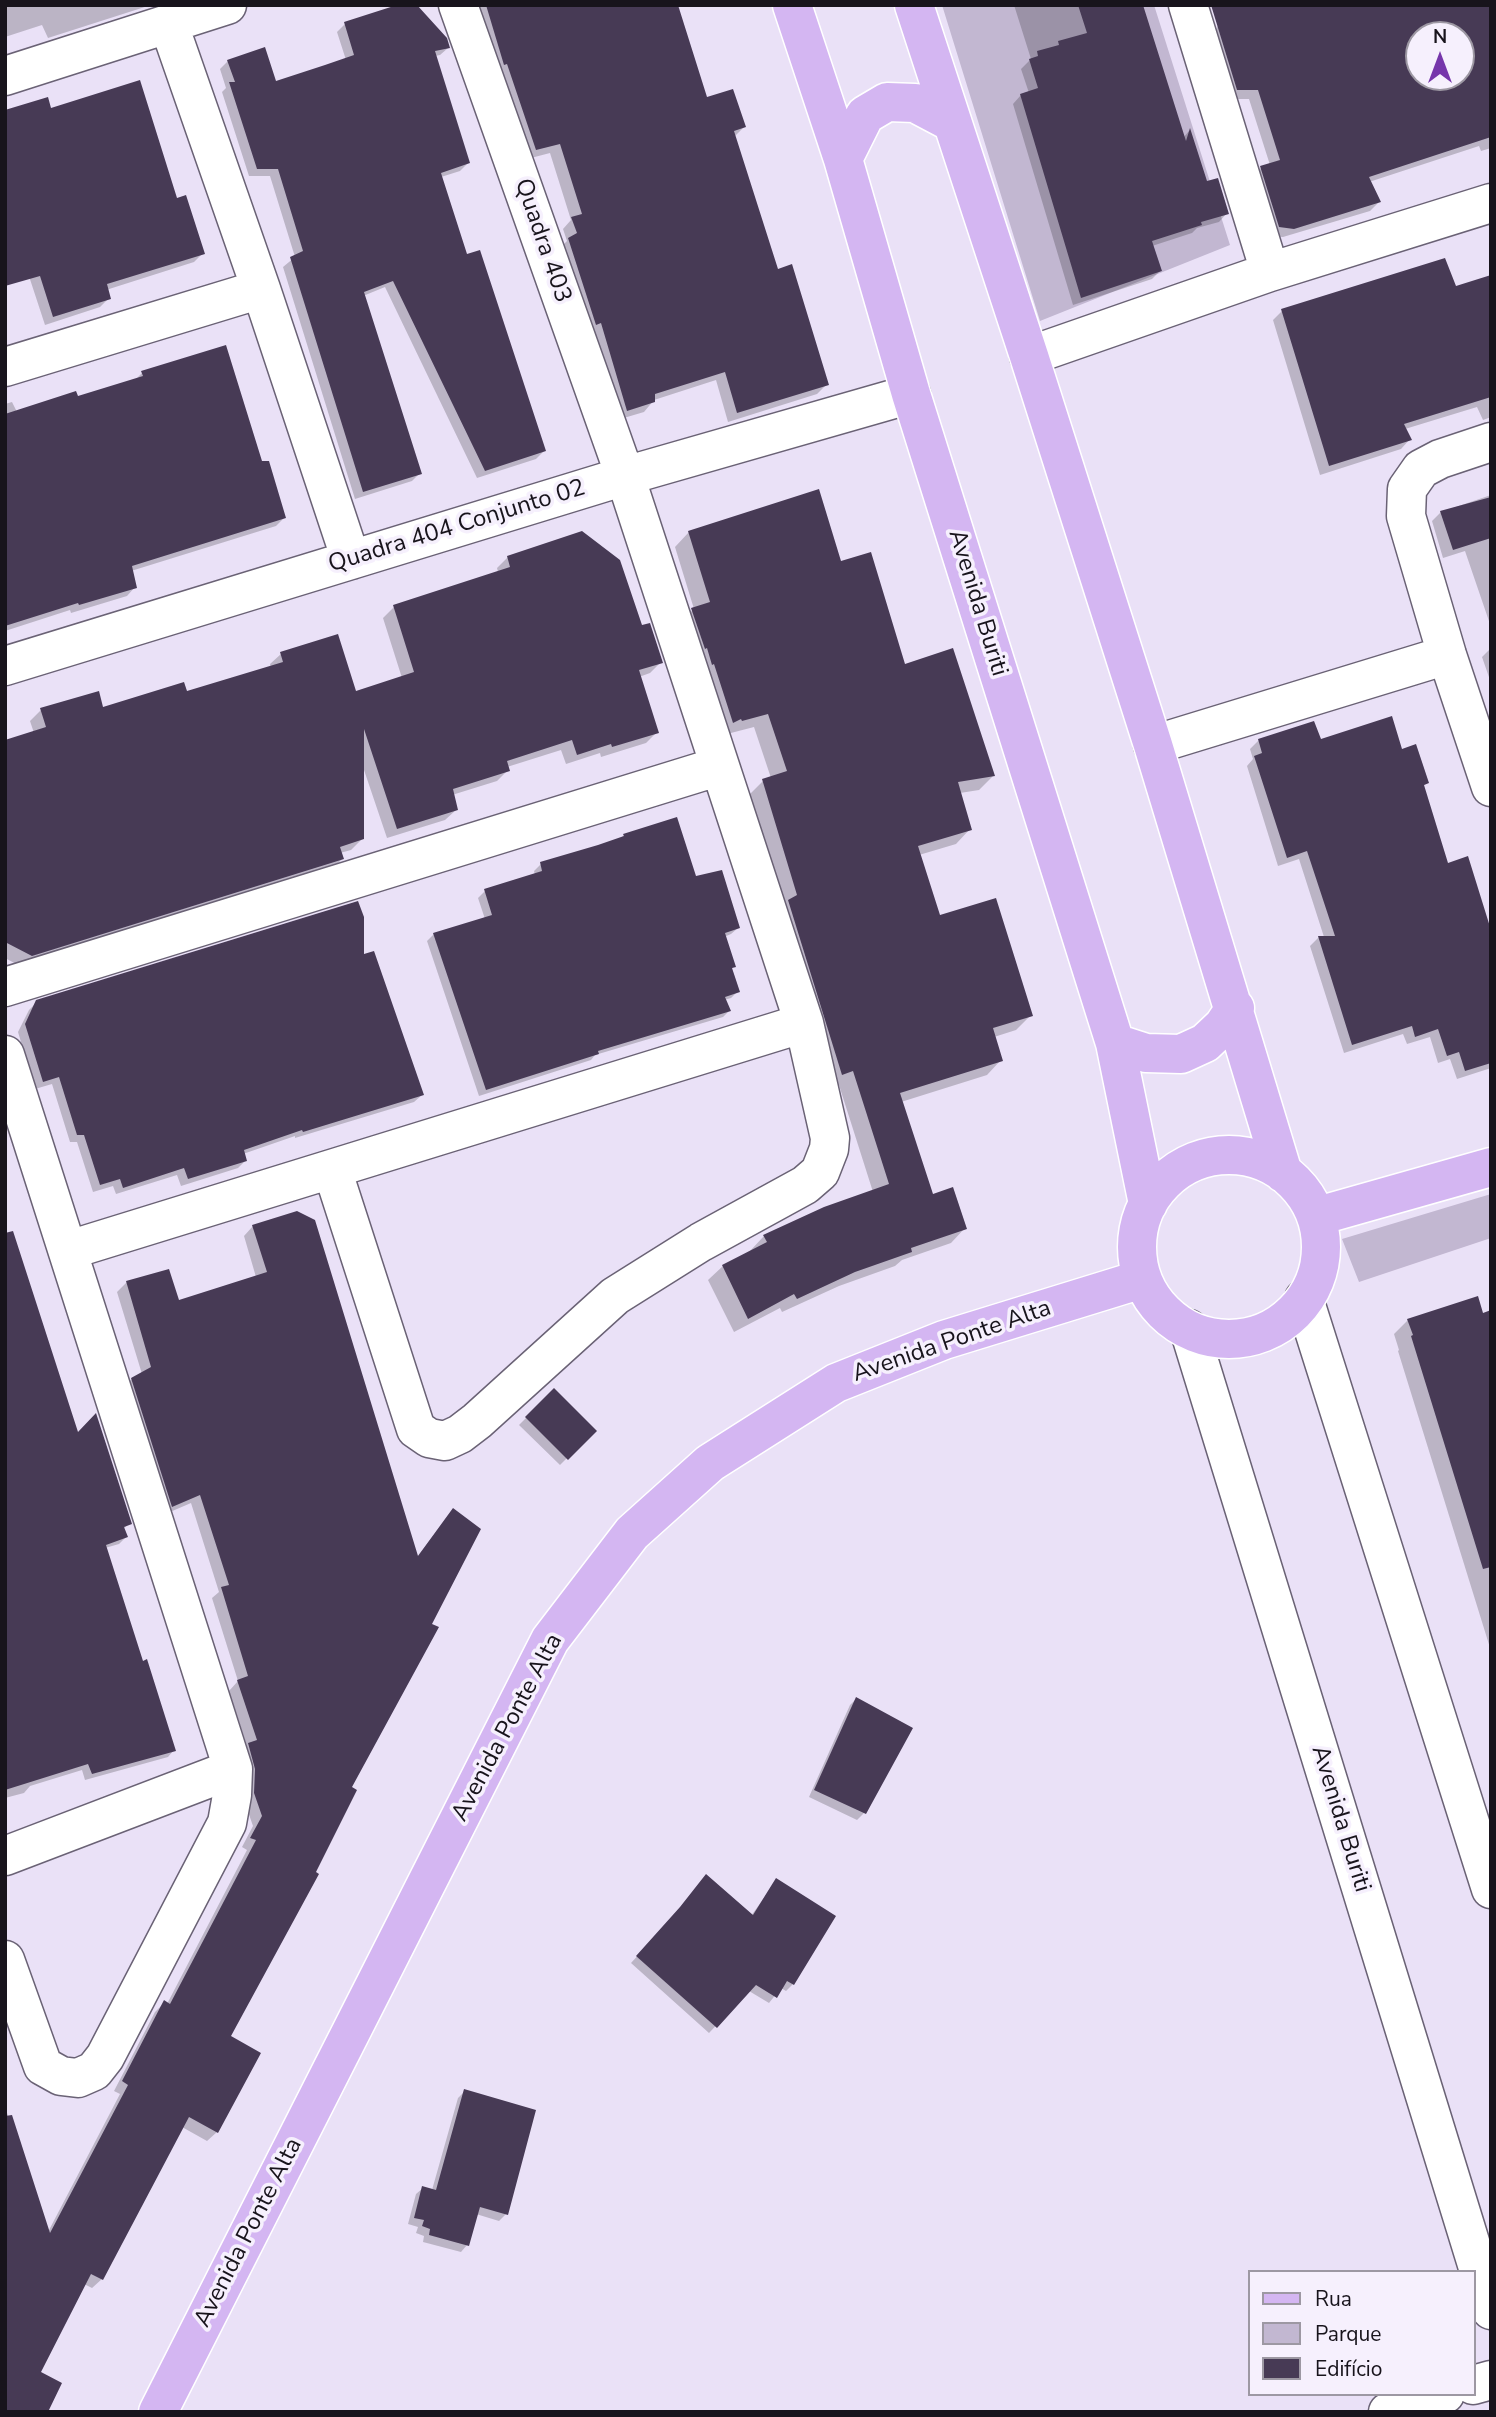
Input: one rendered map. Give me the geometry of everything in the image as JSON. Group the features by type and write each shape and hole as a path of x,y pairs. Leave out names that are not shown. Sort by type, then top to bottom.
{"main road":[{"name":"Avenida Buriti","path":"792,5 843,159 911,394 1115,1043 1148,1204"},
{"name":"Avenida Buriti","path":"914,5 1153,745 1283,1173"},
{"path":"843,159 865,115 887,102 915,103 951,122"},
{"path":"1115,1043 1146,1053 1181,1054 1205,1043 1223,1027 1235,1008"},
{"name":"Avenida Buriti","path":"1232,1155 1263,1161 1283,1173 1289,1176 1310,1200 1318,1216 1321,1260 1312,1289 1293,1314 1268,1331 1238,1339 1208,1337 1180,1326 1157,1306 1142,1279 1136,1250 1140,1220 1153,1193 1174,1172 1202,1159 1232,1155"},
{"path":"1318,1216 1491,1167"},
{"name":"Avenida Ponte Alta","path":"158,2412 550,1640 632,1533 710,1463 836,1382 944,1340 1142,1279"}],"street":[{"path":"5,76 228,5"},
{"name":"Quadra 403","path":"332,1169 416,1429 429,1438 444,1441 460,1434 477,1420 615,1296 701,1241 805,1185 820,1172 827,1159 830,1138 804,1023 625,476 458,5"},
{"path":"1188,5 1270,272"},
{"path":"169,25 351,560"},
{"path":"1029,356 1270,272 1491,204"},
{"path":"5,367 261,289"},
{"name":"Quadra 404 Conjunto 02","path":"5,666 625,476 911,394"},
{"path":"1491,442 1440,459 1421,469 1407,489 1406,516 1447,655 1484,737 1491,787"},
{"path":"1153,745 1447,655"},
{"path":"5,987 720,766"},
{"path":"69,1250 804,1023"},
{"path":"5,1055 233,1769 227,1824 105,2057 94,2071 78,2078 61,2076 43,2066 5,1960"},
{"path":"1304,1299 1491,1889"},
{"name":"Avenida Buriti","path":"1189,1329 1491,2310"},
{"path":"5,1856 233,1769"},
{"path":"1388,2412 1438,2396"}],"green space":[{"path":"942,5 1154,5 1230,245 1040,321"},
{"path":"1491,1194 1491,1238 1359,1282 1342,1239"}],"building":[{"path":"397,5 417,5 447,38 450,48 435,51 470,163 441,173 467,254 480,250 546,451 485,471 393,281 364,292 422,474 363,492 290,257 303,251 278,169 257,169 229,82 235,82 227,60 265,47 276,81 354,55 344,22"},
{"path":"486,5 678,5 707,97 733,89 746,127 734,131 778,269 792,264 829,385 737,413 725,372 655,394 655,402 627,411 601,323 596,325 568,238 577,233 571,217 582,214 560,144 536,150 507,64 504,65"},
{"path":"1078,5 1143,5 1186,141 1190,128 1207,181 1218,178 1229,214 1152,241 1162,271 1081,298 1020,94 1038,88 1029,59 1038,56 1037,51 1059,45 1058,41 1087,33"},
{"path":"1211,5 1491,5 1491,137 1369,177 1381,202 1294,229 1279,227 1260,166 1280,160 1258,90 1237,90"},
{"path":"140,80 177,198 186,195 205,254 107,284 111,299 53,317 40,276 5,286 5,110 48,97 51,108"},
{"path":"1445,258 1456,286 1491,275 1491,397 1404,424 1412,440 1329,466 1281,309"},
{"path":"226,345 262,461 269,461 286,518 132,566 137,588 5,626 5,414 76,391 78,396 143,376 141,371"},
{"path":"819,489 841,561 871,552 905,664 953,648 995,776 958,782 972,830 918,846 940,915 996,898 1033,1016 993,1028 1003,1061 900,1093 933,1194 953,1187 967,1229 911,1248 912,1252 855,1272 797,1299 794,1294 748,1319 722,1265 767,1242 763,1235 824,1207 889,1184 853,1071 842,1075 788,900 797,895 762,779 787,771 768,714 733,723 714,664 712,665 707,648 705,649 691,608 710,602 688,531"},
{"path":"1491,497 1491,538 1453,550 1440,511"},
{"path":"582,531 620,560 642,625 650,623 663,663 639,670 659,733 577,755 572,740 507,761 510,771 453,789 458,810 397,829 364,729 364,839 340,847 344,859 32,956 5,942 5,740 46,727 40,708 99,691 103,707 184,682 187,691 283,662 280,652 338,634 356,691 414,672 393,605 510,567 507,556"},
{"path":"1392,716 1402,749 1416,744 1429,783 1424,785 1448,863 1468,856 1491,930 1491,1063 1465,1071 1459,1052 1447,1056 1438,1029 1415,1037 1412,1026 1352,1045 1318,936 1335,936 1307,851 1287,858 1254,756 1262,753 1258,739 1314,721 1321,739"},
{"path":"677,817 696,876 722,870 740,928 725,933 736,967 732,968 740,992 725,997 731,1011 598,1051 599,1054 486,1090 433,933 492,915 484,889 542,871 540,862"},
{"path":"358,901 364,917 364,954 374,951 424,1095 303,1132 302,1130 244,1150 247,1161 188,1179 184,1168 123,1188 120,1179 100,1185 84,1135 77,1135 59,1077 43,1082 25,1024 36,1000"},
{"path":"297,1211 315,1220 418,1556 453,1508 481,1529 432,1624 439,1627 352,1787 357,1790 316,1872 319,1874 231,2036 261,2053 218,2133 189,2117 103,2280 91,2274 41,2372 62,2383 48,2412 5,2412 5,2116 12,2115 50,2233 128,2085 122,2081 164,2000 170,2004 256,1840 250,1838 262,1816 254,1793 255,1769 248,1743 257,1740 237,1680 248,1676 221,1587 229,1585 200,1495 172,1507 131,1378 151,1367 126,1281 169,1269 179,1300 267,1272 252,1225"},
{"path":"13,1231 78,1432 96,1413 132,1524 124,1527 128,1537 106,1545 143,1661 147,1659 176,1751 92,1774 88,1764 5,1790 5,1233"},
{"path":"1478,1296 1483,1313 1491,1310 1491,1567 1483,1569 1407,1319"},
{"path":"554,1388 597,1431 568,1460 525,1417"},
{"path":"856,1697 913,1728 866,1814 814,1790"},
{"path":"706,1874 753,1915 776,1878 836,1916 794,1985 787,1981 777,1998 756,1985 717,2028 636,1956"},
{"path":"464,2089 536,2110 508,2215 480,2207 469,2246 429,2235 430,2229 422,2226 424,2220 414,2218 422,2186 436,2190"}]}
